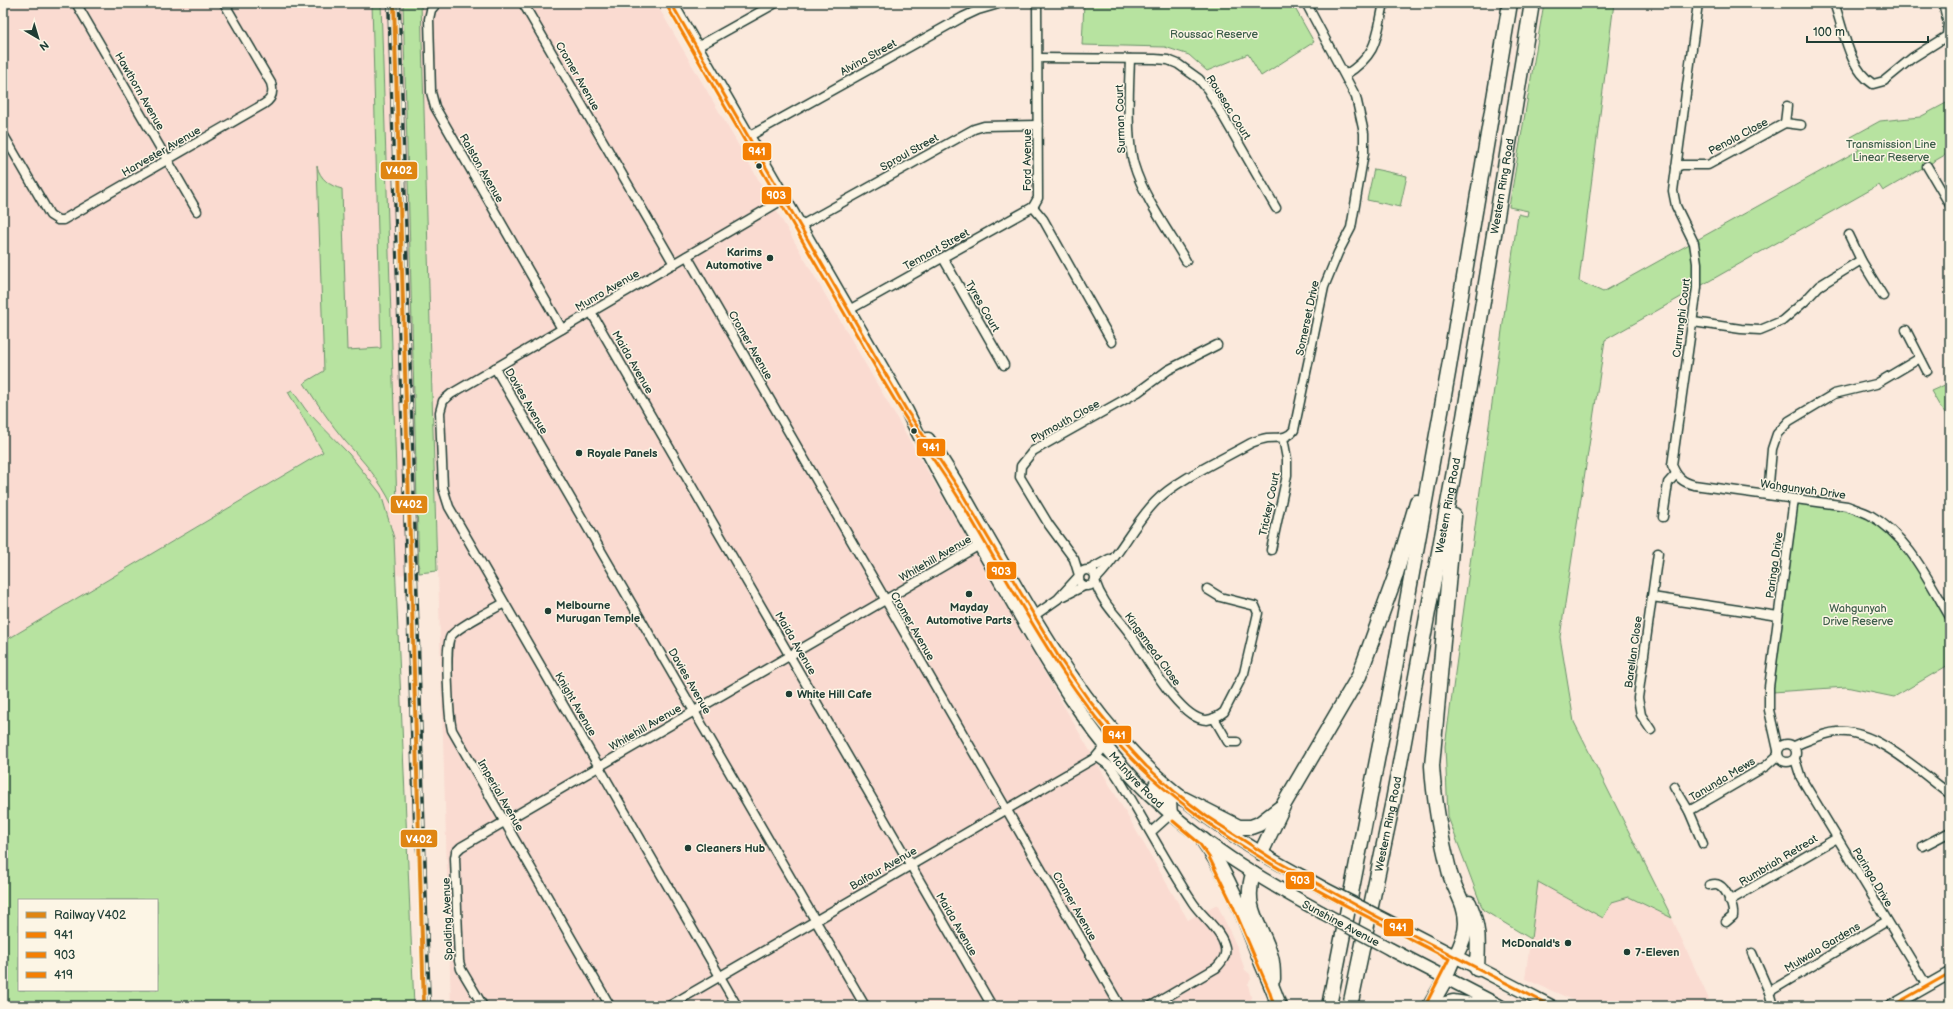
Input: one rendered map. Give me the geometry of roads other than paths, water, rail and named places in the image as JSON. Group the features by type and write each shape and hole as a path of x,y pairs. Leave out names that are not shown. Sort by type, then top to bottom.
{"highway":[{"name":"Western Ring Road","path":"1329,1006 1396,668 1448,374 1510,3"},
{"name":"Western Ring Road","path":"1350,1006 1393,801 1464,417 1532,3"},
{"path":"1261,853 1284,804 1359,676 1395,577 1423,482 1448,374"},
{"path":"1455,957 1465,933 1466,914 1451,876 1443,844 1433,781 1433,750 1464,417"},
{"path":"1180,797 1239,827 1251,827 1259,824 1284,804"},
{"path":"1203,840 1219,864 1274,988 1279,1006"},
{"path":"1443,844 1478,927 1477,969"},
{"path":"1253,874 1249,890 1249,903 1272,959 1274,988"},
{"path":"1430,1006 1446,978"},
{"path":"1438,1006 1453,1002 1478,1006"}],"main road":[{"name":"McIntyre Road","path":"671,3 907,411 931,444 984,542 1030,619 1062,685 1105,746 1130,774 1171,814"},
{"name":"McIntyre Road","path":"1030,619 1118,736 1130,749"},
{"path":"1105,746 1118,736"},
{"path":"1130,749 1147,777 1170,802 1171,814"},
{"name":"Sunshine Avenue","path":"1130,749 1180,797 1221,827 1261,853 1325,889 1551,1006"},
{"name":"Sunshine Avenue","path":"1171,814 1203,840 1253,874 1390,949 1500,1006"},
{"path":"1253,874 1261,853"},
{"path":"1446,978 1455,957"},
{"path":"1892,1006 1950,973"}],"street":[{"name":"Hawthorn Avenue","path":"76,3 197,211"},
{"name":"Harvester Avenue","path":"3,134 50,215 58,220 69,218 264,104 272,96 273,90 271,84 224,3"},
{"name":"Cromer Avenue","path":"523,3 674,264"},
{"path":"697,48 776,3"},
{"name":"Alvina Street","path":"748,136 963,17 978,10 1002,3"},
{"name":"Ford Avenue","path":"1037,3 1038,198 1033,207 1043,219 1112,342"},
{"name":"Somerset Drive","path":"1283,438 1294,430 1324,287 1335,259 1351,228 1364,153 1364,133 1356,97 1306,3"},
{"path":"1345,75 1364,62 1373,49 1384,3"},
{"name":"Currunghi Court","path":"1676,474 1672,466 1697,288 1697,263 1694,243 1676,206 1673,191 1698,3"},
{"path":"1834,3 1849,50 1865,79 1873,84 1884,80 1912,58 1948,37 1948,23 1943,3"},
{"name":"Ralston Avenue","path":"435,5 429,14 429,32 431,92 435,107 562,329"},
{"name":"Roussac Court","path":"1038,58 1168,60 1190,71 1208,90 1276,208"},
{"name":"Surman Court","path":"1130,59 1130,142 1133,164 1142,185 1186,261"},
{"name":"Penola Close","path":"1785,123 1787,106"},
{"name":"Penola Close","path":"1676,167 1682,165 1708,165 1785,123 1801,125"},
{"name":"Sproul Street","path":"800,226 974,129 984,126 1038,125"},
{"path":"1927,166 1950,205"},
{"name":"Munro Avenue","path":"443,401 495,368 784,200"},
{"name":"Tennant Street","path":"849,310 1033,207"},
{"path":"1849,235 1861,260 1883,296"},
{"name":"Cromer Avenue","path":"687,256 1120,1006"},
{"name":"Tyres Court","path":"943,258 1004,365"},
{"path":"1692,322 1741,329 1760,330 1782,321 1805,301 1819,286 1861,260"},
{"name":"Maida Avenue","path":"591,312 992,1006"},
{"path":"1906,330 1927,371"},
{"name":"Plymouth Close","path":"1079,576 1074,560 1049,525 1020,477 1021,466 1026,458 1033,452 1144,389 1168,370 1217,344"},
{"path":"1768,495 1772,449 1777,434 1789,421 1834,394 1876,384 1920,358"},
{"name":"Davies Avenue","path":"495,368 865,1006"},
{"name":"Knight Avenue","path":"443,401 440,412 444,495 449,507 600,766 737,1006"},
{"path":"1030,619 1058,599 1085,586 1090,586 1150,508 1173,488 1251,443 1266,438 1283,438"},
{"name":"Trickey Court","path":"1271,550 1287,475 1287,459 1283,438"},
{"path":"1663,517 1668,483 1676,474"},
{"name":"Wahgunyah Drive","path":"1676,474 1683,482 1694,485 1847,506 1868,514 1885,525 1910,551 1950,618"},
{"name":"Paringa Drive","path":"1794,499 1768,695 1769,710 1775,730 1787,754 1927,986"},
{"name":"Whitehill Avenue","path":"458,850 984,542"},
{"name":"Barellan Close","path":"1651,730 1642,716 1638,698 1658,553"},
{"path":"1058,599 1083,571 1088,570 1115,555"},
{"name":"Plymouth Close","path":"1074,560 1088,570"},
{"path":"1088,570 1093,573 1095,580"},
{"path":"1079,576 1081,583 1085,586"},
{"name":"Kingsmead Close","path":"1095,580 1099,594 1132,637 1160,681 1194,715 1207,720 1214,718"},
{"name":"Kingsmead Close","path":"1085,586 1099,594"},
{"path":"1207,589 1220,598 1252,605 1257,608 1258,613 1244,674 1224,712 1214,718 1224,738 1228,742 1237,742"},
{"path":"1652,597 1778,616"},
{"name":"Imperial Avenue","path":"504,603 452,634 449,638 450,714 452,730 610,1006"},
{"name":"Tanunda Mews","path":"1688,812 1808,741 1822,735 1839,732 1855,733 1871,738 1886,747 1950,794"},
{"name":"Balfour Avenue","path":"669,1006 1097,757 1105,746"},
{"name":"McIntyre Road","path":"1097,757 1111,767 1194,905 1222,938 1226,954 1216,968 1151,1006"},
{"name":"Tanunda Mews","path":"1674,786 1703,844"},
{"name":"McIntyre Road","path":"1151,832 1171,814"},
{"path":"1923,846 1950,832"},
{"name":"Rumbriah Retreat","path":"1729,901 1837,838"},
{"name":"Spalding Avenue","path":"458,850 455,858 459,965 483,1006"},
{"path":"1709,885 1715,884 1721,886 1729,901 1733,916 1726,922"},
{"name":"Mulwala Gardens","path":"1769,992 1887,921"},
{"path":"1752,953 1769,992 1773,1006"}],"railway":[{"path":"389,3 415,826 419,862"},
{"path":"399,3 429,1006"}],"rail line":[{"name":"V402","path":"394,3 424,1006"}],"place":[{"name":"Karims Automotive","path":"770,258"},
{"name":"Royale Panels","path":"579,453"},
{"name":"Mayday Automotive Parts","path":"969,594"},
{"name":"Melbourne Murugan Temple","path":"548,611"},
{"name":"White Hill Cafe","path":"789,694"},
{"name":"Cleaners Hub","path":"688,848"},
{"name":"McDonald's","path":"1568,943"},
{"name":"7-Eleven","path":"1627,952"}],"park label":[{"name":"Roussac Reserve","path":"1214,34"},
{"name":"Transmission Line Linear Reserve","path":"1891,150"},
{"name":"Wahgunyah Drive Reserve","path":"1858,614"}]}
